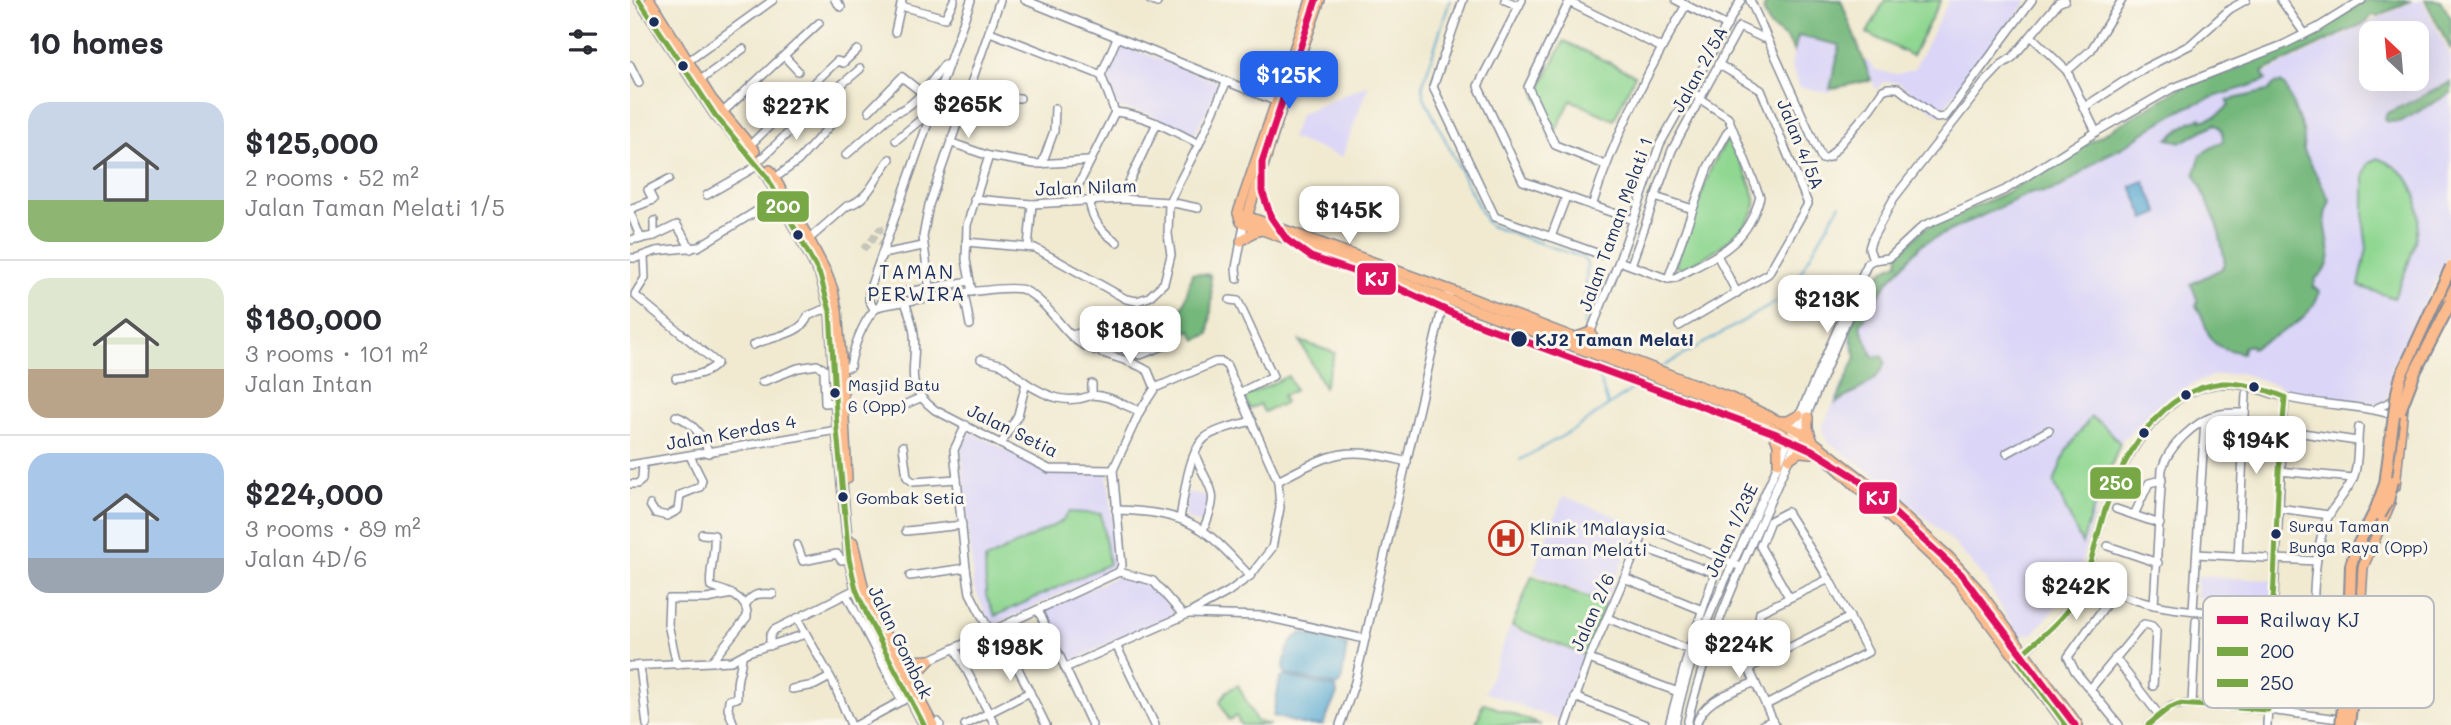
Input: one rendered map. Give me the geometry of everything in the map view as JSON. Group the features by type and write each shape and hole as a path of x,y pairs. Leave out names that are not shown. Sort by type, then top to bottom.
{"highway":[{"path":"2350,596 2351,565 2385,484 2401,376 2451,266"},
{"path":"2357,596 2358,566 2368,536 2388,500 2392,485 2395,413 2412,363 2451,283"},
{"path":"2395,413 2451,302"}],"main road":[{"name":"Jalan Gombak","path":"639,0 715,115 775,178 809,239 833,290 837,310 838,357"},
{"path":"1242,218 1252,200 1311,0"},
{"path":"1242,218 1280,103 1320,0"},
{"name":"Jalan Gombak","path":"652,2 699,80 750,145 820,275 842,368 848,498 854,551 870,605 888,639 901,673 905,699 924,725"},
{"path":"1252,200 1262,226"},
{"path":"1242,218 1731,398 1773,424 1812,439 1867,483 1949,557 1978,589 2078,725"},
{"path":"1241,241 1262,226"},
{"path":"2349,596 2351,564 2358,538 2382,488 2395,413 2392,401 2399,374 2432,299 2451,266"},
{"path":"2359,596 2363,567 2371,544 2385,519 2394,491 2405,391 2451,289"},
{"path":"1446,293 1574,338 1588,346"},
{"path":"1574,338 1591,332"},
{"path":"1588,346 1591,332"},
{"name":"Jalan Gombak","path":"842,368 836,401 837,429 849,559 856,589 870,622 920,702 937,724"},
{"path":"1773,424 1803,416 1812,439"},
{"path":"1773,424 1778,443 1778,463"},
{"path":"1795,434 1824,456 1957,580 2066,725"},
{"path":"1789,459 1803,451 1824,456"},
{"path":"2358,538 2358,545 2362,548 2371,544"},
{"path":"2004,641 2013,646 2016,642 2013,635"},
{"path":"888,639 908,661 930,660"},
{"path":"920,702 916,675 930,660"},
{"path":"2026,671 2027,662 2034,664"}],"street":[{"path":"687,62 773,0"},
{"path":"835,0 841,7"},
{"path":"895,32 901,3 941,18 948,16 954,0"},
{"path":"877,308 869,300 869,291 971,0"},
{"path":"931,299 922,237 929,205 1000,0"},
{"path":"1025,0 1280,103"},
{"path":"1463,0 1433,87 1494,217 1602,255"},
{"path":"1505,0 1521,3 1478,86 1523,181 1633,220"},
{"path":"1676,0 1727,26"},
{"name":"Jalan Taman Melati 1","path":"1591,332 1660,144 1741,0"},
{"path":"1751,0 1822,159 1829,157 1883,90 1888,88 1898,88 1937,118 1945,117 2032,0"},
{"path":"2067,71 2091,50 2122,0"},
{"path":"2083,108 2143,69 2190,46 2230,9 2246,0"},
{"path":"2281,0 2305,34"},
{"path":"1872,261 1889,258 1923,226 2005,190 2172,88 2283,45 2362,0"},
{"path":"1605,165 1555,145 1528,87 1569,1 1662,48"},
{"path":"1795,434 1873,264 1869,248 1894,198 1985,82 2031,36 2058,1"},
{"path":"1592,206 1621,127 1686,5"},
{"path":"723,112 819,23"},
{"name":"Jalan 2/5A","path":"1631,265 1672,150 1739,27 1762,38"},
{"path":"990,32 1101,75"},
{"path":"2031,36 2067,71 2096,132"},
{"path":"1070,202 1115,112 1101,75 1117,38"},
{"path":"699,80 743,49"},
{"path":"750,145 837,61 843,63 857,50"},
{"path":"785,57 798,71"},
{"path":"846,155 894,113 902,111 948,61"},
{"name":"Jalan 4/5A","path":"1679,326 1768,274 1808,204 1761,90 1718,64"},
{"path":"630,65 639,83"},
{"path":"706,195 760,162 815,107 860,69"},
{"path":"869,111 902,77 921,92"},
{"path":"966,242 1035,248 1126,299 1137,301 1157,291 1164,283 1170,261 1169,202 1226,83"},
{"path":"1619,261 1668,279 1675,278 1736,244 1756,210 1760,197 1728,117 1689,92"},
{"path":"969,93 991,98 1020,98"},
{"path":"1042,164 1054,131 1055,108"},
{"path":"1115,112 1134,114 1157,122 1199,144"},
{"path":"896,141 929,116"},
{"path":"775,178 798,161 833,122"},
{"path":"1121,199 1157,122"},
{"path":"1668,279 1708,167 1728,131 1732,129"},
{"path":"953,142 989,156 1042,164 1089,161"},
{"path":"970,325 967,225 989,156"},
{"path":"809,239 848,206 853,205 876,183 878,175 890,159"},
{"path":"641,239 630,211 653,200 648,190 669,179"},
{"path":"1552,237 1566,197"},
{"path":"1655,197 1693,209"},
{"path":"630,258 656,251 691,249 706,243 778,198"},
{"name":"Jalan Nilam","path":"974,199 1032,204 1121,199 1169,202 1198,208"},
{"path":"1089,201 1096,224 1102,232 1117,242"},
{"path":"1028,247 1032,204"},
{"path":"1237,279 1242,218"},
{"path":"654,221 654,236"},
{"path":"630,240 654,236 677,225 691,249"},
{"path":"882,254 923,246"},
{"path":"1717,255 1737,292"},
{"path":"644,256 645,278 635,294 637,297 717,363 714,368 700,374 676,378"},
{"path":"842,368 881,298 970,281"},
{"path":"877,308 1017,288 1053,313 1083,345 1148,371 1155,388"},
{"path":"1340,725 1350,700 1365,639 1446,293"},
{"path":"1230,300 1238,301 1273,376 1239,393"},
{"path":"905,302 915,337 914,382 920,398 906,404"},
{"path":"753,345 790,332 805,323 808,316 830,311"},
{"path":"1072,335 1083,332 1140,355 1176,341"},
{"path":"838,357 847,355 853,349"},
{"path":"1136,365 1140,355"},
{"path":"981,359 1003,365 1040,393 1065,400 1082,400 1092,395 1118,399 1126,407 1140,411"},
{"path":"1065,668 1186,615 1228,592 1250,576 1272,548 1280,508 1278,481 1227,366 1222,362 1215,362 1155,388 1140,411 1113,470 1122,565 1119,572"},
{"path":"762,382 798,368 817,365 824,369 825,403 836,401"},
{"path":"1001,444 1018,415 1026,383"},
{"path":"2017,658 2062,617 2075,600 2115,486 2135,445 2155,420 2186,395 2212,385 2231,383 2285,397 2395,413"},
{"path":"1092,384 1092,395"},
{"path":"2238,557 2246,394"},
{"path":"2275,596 2279,471 2285,397"},
{"name":"Jalan Setia","path":"920,398 935,410 1049,469 1113,470"},
{"path":"2374,410 2392,401"},
{"path":"2154,605 2165,457 2190,430 2205,420 2218,414 2245,413"},
{"path":"676,416 690,424 705,441 709,453"},
{"path":"2193,610 2205,420"},
{"path":"1180,519 1192,460 1205,438 1220,430 1252,421"},
{"path":"966,425 954,450 966,568 970,593 990,632"},
{"path":"2314,596 2316,561 2329,515 2343,498 2353,478 2359,427"},
{"name":"Jalan Kerdas 4","path":"630,465 837,429"},
{"path":"2007,453 2049,430"},
{"path":"2282,430 2357,441"},
{"name":"Jalan 1/23E","path":"1687,725 1735,565 1789,459 1795,434"},
{"name":"Jalan 1/23E","path":"1675,725 1703,635 1778,463 1795,434"},
{"path":"903,446 909,480 957,479"},
{"path":"1278,481 1324,457 1346,453 1373,453 1407,462"},
{"path":"1195,454 1214,495 1203,530"},
{"path":"650,505 655,513 674,514 680,506 680,495 702,485 690,456"},
{"path":"630,484 640,482 643,463"},
{"path":"2279,471 2353,478"},
{"path":"2134,515 2149,483 2162,480"},
{"path":"2278,508 2329,515"},
{"path":"2116,509 2160,524"},
{"path":"1116,510 1149,511 1180,519 1203,530 1250,576"},
{"path":"1766,705 1867,654 1867,648 1829,579 1787,512 1770,521 1760,546 1789,597"},
{"path":"906,531 962,524"},
{"path":"1670,725 1689,650 1715,573 1638,546 1644,533 1652,530 1735,565"},
{"path":"702,534 714,534 716,549 709,578 711,587 732,594 746,604"},
{"path":"797,545 803,561 837,554 841,560 849,559"},
{"name":"Jalan 2/6","path":"1566,725 1589,659 1638,546"},
{"path":"2108,546 2158,563"},
{"path":"2197,554 2266,558"},
{"path":"2276,559 2316,561"},
{"path":"909,576 966,568"},
{"path":"901,673 1119,572 1153,581 1186,615 1261,616 1365,639"},
{"path":"1624,578 1702,610"},
{"path":"1776,653 1759,614 1829,579"},
{"path":"2083,580 2154,605 2203,610"},
{"path":"770,646 770,636 774,630 856,589"},
{"path":"712,661 747,617 746,604 750,597 759,593 773,594"},
{"path":"677,665 668,624 669,599 707,599 732,594"},
{"path":"846,594 905,699 857,725"},
{"path":"2107,603 2068,657 2075,671 2119,725"},
{"path":"1038,610 1089,724"},
{"path":"1749,668 1850,617"},
{"path":"797,618 830,677 851,725"},
{"path":"1607,618 1689,650"},
{"path":"2192,704 2196,621"},
{"path":"2091,688 2143,624 2155,627 2153,686"},
{"path":"998,628 1046,725"},
{"path":"630,666 732,660 806,634"},
{"path":"1703,635 1740,650 1774,722 1762,725"},
{"path":"1116,645 1155,725"},
{"path":"955,648 995,725"},
{"path":"734,725 728,709 729,700 737,698 738,695 742,656"},
{"path":"2115,658 2160,715"},
{"path":"1589,659 1678,692"},
{"path":"640,666 647,725"},
{"path":"792,689 815,685 830,677"},
{"path":"1696,725 1706,705 1755,681"},
{"path":"965,725 1030,692"},
{"path":"1575,697 1646,725"},
{"path":"2148,725 2173,705 2203,705"},
{"path":"2248,708 2309,715 2344,724"},
{"path":"2267,725 2268,710"},
{"path":"2307,725 2309,715"}],"shaded area":[{"path":"1949,0 2025,0 2026,3 1938,115 1898,82 1883,82 1876,90 1864,61 1868,61 1875,69 1888,73 1898,74 1914,69"},
{"path":"2416,0 2422,0 2451,57 2451,251 2392,366 2387,400 2378,404 2294,391 2240,373 2212,376 2170,397 2123,439 2089,531 2081,567 2067,594 2033,634 2017,635 1985,579 1952,541 1881,479 1827,441 1822,428 1855,357 1848,338 1885,283 1922,244 2170,110 2257,77 2359,28 2359,91 2429,91 2429,21 2373,21"},
{"path":"1797,36 1840,45 1830,93 1799,87 1791,65"},
{"path":"1122,45 1220,83 1194,135 1147,113 1118,108 1107,77"},
{"path":"1369,84 1342,157 1291,138 1300,114"},
{"path":"970,432 1049,471 1107,471 1118,562 1111,570 992,626 974,588 961,447"},
{"path":"1186,492 1211,497 1211,503 1201,523 1185,516"},
{"path":"1563,496 1639,525 1605,603 1533,572"},
{"path":"1123,576 1153,585 1174,614 1067,663 1043,611 1113,578"},
{"path":"2197,576 2273,580 2272,596 2196,597"},
{"path":"1510,627 1583,656 1558,720 1485,692"}],"green space":[{"path":"1768,0 1841,0 1871,80 1830,89 1840,45 1798,36 1794,52 1788,40 1770,26 1763,10"},
{"path":"1885,0 1941,0 1912,56 1867,33"},
{"path":"2368,0 2412,0 2378,16 2372,15 2368,21 2359,21 2359,26 2262,72 2266,80 2199,102 2173,114 2103,157 2061,187 2032,192 1922,244 1887,283 1860,325 1873,357 1882,356 1885,362 1882,370 1871,382 1836,403 1856,357 1849,328 1863,299 1874,281 1889,267 1898,263 1899,254 1925,228 2001,195 2181,88 2290,45"},
{"path":"2425,0 2440,0 2451,18 2451,50"},
{"path":"1564,41 1635,75 1614,120 1571,100 1556,130 1536,96"},
{"path":"2451,82 2451,93 2400,122 2385,121 2386,114"},
{"path":"2281,83 2286,88 2304,133 2303,149 2330,201 2325,217 2330,250 2328,266 2316,278 2313,287 2320,292 2301,320 2252,348 2250,345 2243,347 2242,353 2214,343 2196,306 2198,301 2191,284 2223,268 2225,263 2218,226 2195,173 2201,154 2223,141 2222,131 2215,124 2182,142 2168,139 2190,122 2216,116 2229,106 2229,100 2268,91 2274,84"},
{"path":"1728,137 1753,191 1754,209 1740,230 1717,249 1684,269 1675,266 1711,168"},
{"path":"2377,158 2398,169 2411,183 2417,200 2419,219 2416,239 2394,298 2359,286 2367,248 2364,226 2364,174 2368,164"},
{"path":"1192,273 1210,275 1212,299 1209,334 1196,340 1191,330 1177,335 1171,316 1184,304"},
{"path":"1300,341 1335,353 1324,387"},
{"path":"1288,376 1295,390 1282,396 1285,403 1264,412 1260,404 1249,409 1244,397"},
{"path":"2091,417 2102,424 2120,443 2092,511 2082,544 2054,483 2066,451"},
{"path":"1069,512 1101,514 1109,564 995,616 986,596 985,560 1061,522"},
{"path":"1532,576 1605,604 1585,655 1512,626"},
{"path":"1238,685 1256,721 1270,725 1241,725 1236,716 1229,720 1220,702 1227,691"},
{"path":"1483,703 1541,725 1476,725"}],"water":[{"path":"2144,181 2159,213 2145,219 2131,186"},
{"path":"1303,633 1347,645 1341,683 1337,686 1286,674 1283,669 1288,648 1294,639"},
{"path":"1285,676 1336,688 1337,694 1323,725 1305,725 1273,716 1280,679"}],"waterway":[{"path":"1450,0 1422,87 1424,97 1486,222 1490,226 1581,257 1587,263 1584,326"},
{"path":"1664,366 1787,296 1840,204"},
{"path":"1599,377 1608,405"},
{"path":"1520,460 1575,429 1634,388"}],"tunnel":[{"path":"885,246 874,236 880,229 891,230"},
{"path":"863,249 874,238"}],"rail line":[{"name":"KJ","path":"1316,0 1262,162 1262,191 1271,217 1287,240 1311,257 1385,282 1467,320 1774,433 1812,450 1855,477 1961,574 2075,725"}],"transit line":[{"name":"200","path":"639,0 715,115 767,177 820,275 830,311 837,430 849,559 856,589 870,622 924,725"},
{"name":"250","path":"2066,725 2017,658 2057,622 2076,597 2089,565 2105,510 2133,448 2162,412 2180,398 2200,388 2223,383 2239,384 2285,397 2273,596"},
{"name":"250","path":"2148,725 2178,704 2203,706"},
{"name":"250","path":"2238,708 2268,708"}],"place":[{"name":"KJ2 Taman Melati","path":"1519,339"},
{"name":"Masjid Batu 6 (Opp)","path":"835,393"},
{"name":"Gombak Setia","path":"843,497"},
{"name":"Surau Taman Bunga Raya (Opp)","path":"2276,534"},
{"name":"Klinik 1Malaysia Taman Melati","path":"1506,538"}],"district":[{"name":"TAMAN PERWIRA","path":"917,282"}]}
